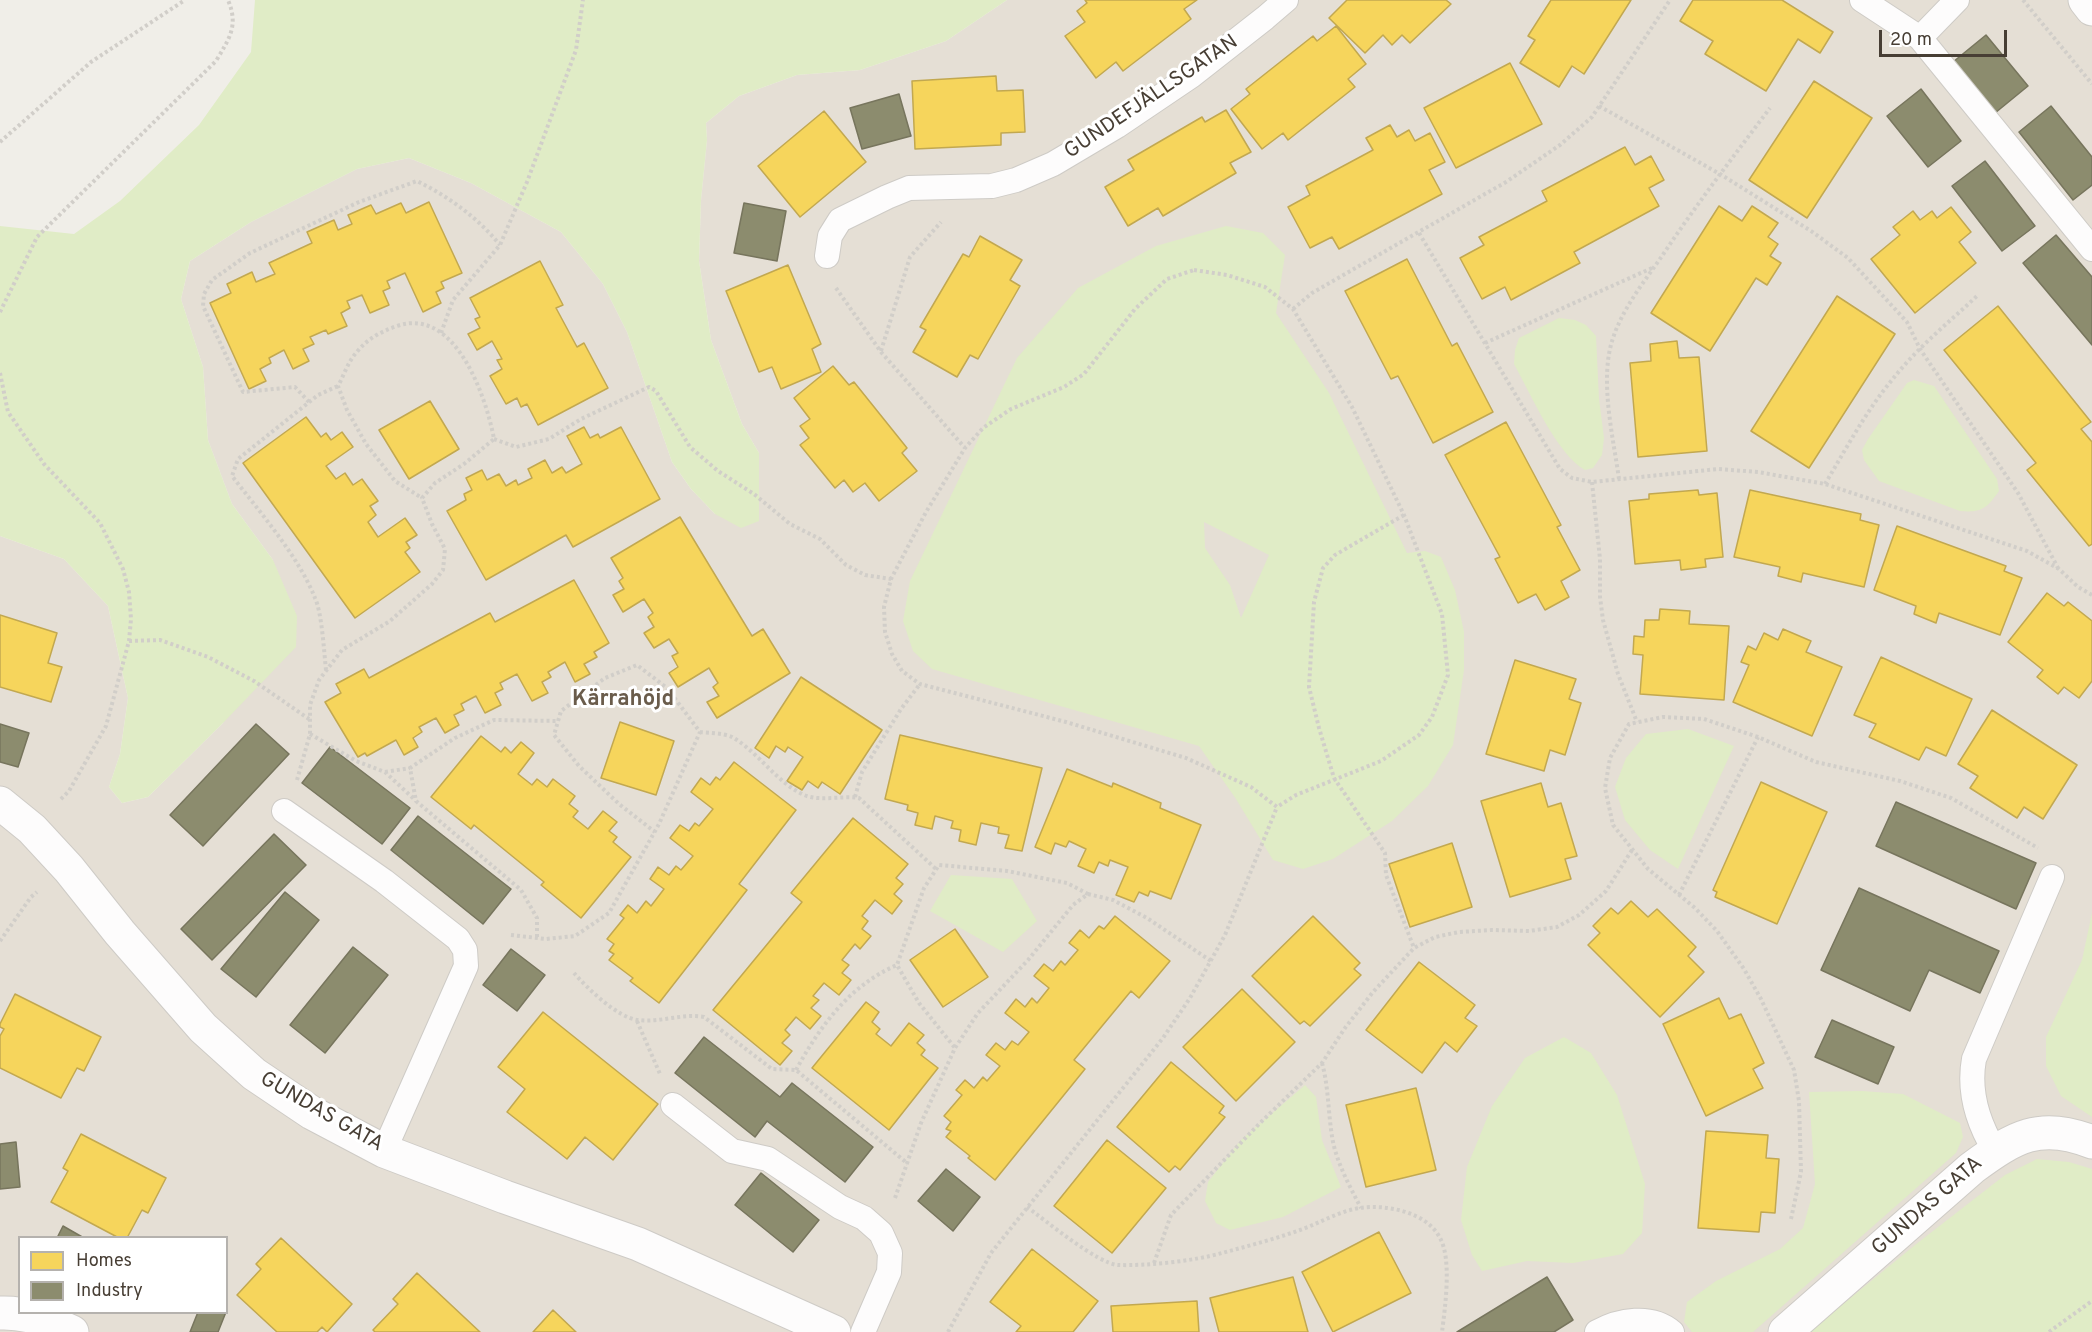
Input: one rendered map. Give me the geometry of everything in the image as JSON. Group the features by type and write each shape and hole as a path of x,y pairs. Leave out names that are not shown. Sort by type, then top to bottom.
{"street":[{"path":"2085,0 2092,9"},
{"name":"GUNDAS GATA","path":"0,803 32,829 69,869 120,933 204,1028 254,1074 312,1113 384,1151 638,1244 834,1332"},
{"name":"GUNDAS GATA","path":"1785,1332 1972,1168 2003,1145 2028,1134 2050,1132 2079,1137 2092,1142"},
{"path":"0,1313 18,1314"},
{"path":"21,1314 38,1317 72,1332"}],"lane":[{"name":"GUNDEFJÄLLSGATAN","path":"828,256 830,236 840,220 887,197 909,189 940,186 971,188 992,186 1016,180 1053,164 1191,76 1286,0"},
{"path":"1862,0 1920,38 2092,249"},
{"path":"1920,38 1957,0"},
{"path":"284,811 384,881 458,939 465,950 466,966 384,1151"},
{"path":"1995,1151 1983,1132 1975,1102 1971,1081 1974,1059 2052,877"},
{"path":"673,1106 732,1151 768,1159 840,1207 864,1218 882,1233 890,1253 889,1272 863,1332"},
{"path":"1597,1332 1608,1326 1629,1321 1651,1321 1672,1332"}],"path":[{"path":"0,142 91,62 185,0"},
{"path":"0,312 37,237 216,60 232,34 233,10 228,0"},
{"path":"441,333 453,300 500,245 527,182 576,50 583,0"},
{"path":"1293,309 1312,293 1506,182 1560,145 1592,117 1670,0"},
{"path":"2023,0 2092,84"},
{"path":"1599,106 1720,174 1811,231 1848,258 1906,322 1920,349 2018,494 2059,570"},
{"path":"1619,478 1610,423 1607,371 1613,339 1629,303 1720,174 1770,108"},
{"path":"309,402 295,387 243,392 203,306 204,294 212,280 250,253 268,244 359,201 417,181 443,194 484,226 500,245"},
{"path":"881,352 910,257 971,188"},
{"path":"1419,233 1560,469 1572,478 1592,482 1718,469 1758,472 1825,484 2027,551 2059,570 2092,596"},
{"path":"828,256 830,274 838,293 881,352 965,448"},
{"path":"1485,344 1653,268"},
{"path":"948,1332 991,1253 1163,1038 1211,962 1225,934 1277,807 1296,795 1334,778 1381,761 1419,735 1432,717 1448,675 1442,614 1404,515 1352,407 1293,309 1265,287 1227,275 1194,270 1167,279 1134,309 1084,374 1064,387 1011,409 983,428 965,448 926,512 891,579 884,607 885,632 892,654 902,671 920,684 1066,722 1186,758 1251,787 1277,807"},
{"path":"1825,484 1862,421 1892,380 1920,349 1977,297"},
{"path":"326,671 316,599 273,528 232,476 238,459 318,395 338,386 355,354 379,332 408,322 432,325 456,344 477,383 490,416 494,439"},
{"path":"0,373 8,412 44,464 100,523 123,569 129,592 131,619 129,640 106,726 69,791 32,829"},
{"path":"284,811 310,734 310,705 319,680 342,650 390,621 432,584 443,570 445,549 422,498 395,482 366,444 347,410 338,386"},
{"path":"494,439 516,447 549,439 581,419 649,387 656,391 690,447 718,471 754,494 790,524 820,539 846,565 865,575 891,579"},
{"path":"422,498 435,483 464,464 494,439"},
{"path":"1592,482 1600,559 1600,597 1603,620 1618,674 1637,722"},
{"path":"1404,515 1335,555 1323,568 1314,602 1309,687 1318,728 1334,778 1386,853 1386,875 1414,948"},
{"path":"129,640 160,640 208,657 254,681 310,720"},
{"path":"655,832 619,804 579,766 554,735 561,711 605,678 637,665 667,688 700,732 730,736 801,794 821,798 859,798 936,869"},
{"path":"855,797 862,772 901,708 920,684"},
{"path":"1791,1219 1801,1172 1799,1101 1794,1070 1744,969 1717,931 1648,869 1613,825 1605,788 1610,758 1629,724 1663,717 1704,719 1758,737 1816,762 1900,781 1950,798 2038,848 2047,859 2052,877"},
{"path":"385,772 410,768 455,738 494,720 558,720"},
{"path":"511,934 546,939 575,936 609,913 655,832 700,732"},
{"path":"310,734 356,761 385,772 521,890 537,918 537,937"},
{"path":"1679,895 1758,737"},
{"path":"410,768 416,801"},
{"path":"1154,1263 1171,1215 1322,1063 1373,992 1414,948 1435,937 1459,932 1529,931 1557,927 1579,915 1606,891 1632,850"},
{"path":"796,1070 813,1038 850,994 878,973 897,964 924,888 939,865 1007,871 1067,882 1088,894 1113,900 1147,918 1211,962"},
{"path":"0,941 31,897 69,869"},
{"path":"882,1233 921,1123 955,1048 978,1014 1028,960 1073,905 1088,894"},
{"path":"897,964 919,1003 955,1048"},
{"path":"574,973 585,986 614,1009 637,1020 693,1015 704,1017 772,1069 796,1070 908,1164"},
{"path":"637,1020 673,1106"},
{"path":"1322,1063 1334,1145 1345,1178 1361,1208"},
{"path":"1027,1207 1084,1249 1116,1265 1154,1263 1219,1254 1361,1208 1393,1209 1416,1215 1432,1226 1441,1239 1445,1256 1446,1292 1442,1332"},
{"path":"2049,1332 2092,1301"}],"shaded area":[{"path":"1007,0 2092,0 2092,1332 0,1332 0,536 64,559 108,606 128,698 120,754 109,787 122,803 148,797 223,723 273,560 232,504 208,440 203,367 181,299 190,261 251,222 357,169 409,158 471,183 561,232 603,284 627,332 672,462 691,489 715,514 759,453 742,424 711,340 699,261 701,200 707,140 706,123 739,96 797,75 860,70 946,41"}],"green space":[{"path":"255,0 1007,0 946,41 860,70 797,75 739,96 706,123 707,140 701,200 699,261 711,340 742,424 759,453 759,521 741,528 715,514 691,489 672,462 627,332 603,284 561,232 471,183 409,158 357,169 251,222 190,261 181,299 203,367 208,440 232,504 273,560 297,616 296,647 148,797 122,803 109,787 120,754 128,698 108,606 64,559 0,536 0,226 74,234 120,201 199,125 251,52"},
{"path":"1226,226 1263,233 1285,255 1276,313 1329,393 1407,553 1425,551 1441,557 1455,590 1464,632 1464,670 1453,745 1428,786 1392,821 1333,859 1303,869 1273,860 1236,799 1199,746 932,669 913,651 903,621 910,581 1017,358 1078,288 1156,246","holes":["1204,522 1269,555 1241,618 1230,585 1205,548"]},
{"path":"1559,318 1575,320 1586,325 1596,336 1599,399 1604,438 1602,455 1593,468 1585,470 1575,463 1555,438 1514,364 1519,338"},
{"path":"1914,380 1934,386 1997,479 1999,491 1983,508 1974,511 1960,511 1879,481 1864,460 1862,450 1868,439 1907,383"},
{"path":"1688,729 1734,746 1678,869 1650,850 1625,820 1615,787 1626,758 1646,734"},
{"path":"951,875 1012,879 1037,921 1003,952 930,911"},
{"path":"2092,913 2092,1117 2061,1096 2046,1066 2046,1037 2082,960"},
{"path":"1564,1037 1591,1053 1617,1095 1645,1184 1642,1233 1623,1254 1573,1263 1527,1261 1482,1271 1472,1255 1461,1220 1467,1167 1492,1106 1525,1058"},
{"path":"1305,1085 1316,1097 1322,1140 1341,1187 1283,1217 1230,1230 1216,1223 1205,1201 1208,1182 1241,1140"},
{"path":"1862,1091 1903,1094 1960,1123 1963,1137 1956,1153 1753,1332 1692,1332 1684,1322 1687,1302 1716,1281 1780,1249 1803,1228 1815,1184 1809,1092"},
{"path":"2037,1159 2069,1162 2092,1169 2092,1332 1809,1332 2005,1175"}],"building: Homes":[{"path":"1085,0 1197,0 1184,9 1191,19 1123,71 1116,62 1096,78 1065,36 1085,22 1077,11 1087,3"},
{"path":"1347,0 1446,0 1451,4 1410,43 1402,35 1392,45 1383,35 1365,53 1329,18"},
{"path":"1551,0 1631,0 1584,74 1572,66 1559,87 1520,63 1535,40 1528,36"},
{"path":"1693,0 1782,0 1833,32 1820,53 1798,39 1766,91 1705,54 1713,41 1680,21"},
{"path":"1336,26 1366,64 1348,79 1355,87 1288,140 1283,133 1262,149 1231,109 1250,94 1246,89 1313,36 1317,41"},
{"path":"1510,63 1542,124 1456,168 1424,108"},
{"path":"996,76 997,91 1023,90 1025,132 1001,133 1001,145 915,149 912,81"},
{"path":"1814,81 1872,118 1807,218 1749,180"},
{"path":"1226,110 1251,152 1230,163 1236,173 1163,216 1158,208 1128,226 1105,187 1134,170 1128,160 1202,117 1205,122"},
{"path":"824,111 866,162 800,217 758,166"},
{"path":"1390,125 1397,137 1409,130 1415,141 1430,133 1445,162 1429,170 1442,194 1339,249 1332,237 1310,248 1288,207 1310,195 1306,186 1373,150 1366,138"},
{"path":"1625,147 1635,165 1651,156 1664,180 1649,188 1659,206 1574,252 1580,263 1511,300 1505,287 1482,299 1460,258 1484,245 1479,237 1547,201 1542,191"},
{"path":"429,202 462,273 441,282 444,288 436,292 441,303 423,312 405,273 387,281 390,288 383,291 389,305 370,313 362,295 347,301 350,308 341,313 347,326 328,334 326,330 310,337 314,344 303,349 309,361 293,369 284,350 269,358 271,363 260,369 266,381 249,389 210,303 231,293 227,284 252,272 256,282 275,274 269,263 312,243 307,232 334,220 338,230 352,224 348,215 371,205 376,214 401,203 406,213"},
{"path":"1719,206 1742,221 1752,206 1778,223 1768,237 1778,244 1770,256 1781,263 1767,285 1756,278 1710,351 1651,313"},
{"path":"1951,207 1971,232 1959,242 1976,263 1915,313 1871,259 1900,235 1893,227 1913,211 1920,220 1932,211 1937,218"},
{"path":"980,236 1022,260 1010,280 1020,286 978,359 970,355 957,377 913,352 926,330 920,327 963,254 969,257"},
{"path":"1407,259 1452,346 1457,343 1493,412 1433,443 1398,376 1391,379 1345,291"},
{"path":"540,261 563,305 556,308 577,347 584,343 608,388 538,425 527,404 521,407 517,398 506,404 490,376 502,369 497,360 502,359 492,341 477,350 468,334 480,328 475,319 480,317 470,298"},
{"path":"788,265 821,344 812,349 821,372 781,389 772,367 759,372 726,291"},
{"path":"1837,296 1895,334 1809,468 1751,431"},
{"path":"1998,306 2091,422 2081,429 2092,442 2092,544 2089,546 2027,470 2036,463 1944,350"},
{"path":"1677,341 1679,358 1699,357 1707,451 1638,457 1630,363 1651,361 1650,344"},
{"path":"833,366 849,385 854,382 907,448 902,453 917,471 879,501 865,483 853,492 844,480 835,488 800,445 809,438 800,426 810,419 794,398"},
{"path":"430,401 459,449 409,479 379,430"},
{"path":"306,417 321,437 326,433 331,440 342,432 353,447 326,466 336,479 345,473 353,485 362,479 378,501 370,506 376,515 368,522 378,537 405,518 417,535 406,542 410,548 405,552 420,572 355,618 243,463"},
{"path":"1506,422 1561,525 1557,527 1580,570 1561,581 1569,597 1545,610 1536,594 1518,603 1495,559 1500,557 1445,455"},
{"path":"584,427 590,438 598,434 600,438 621,427 660,499 573,547 566,535 486,580 447,511 466,500 464,494 472,490 466,478 482,470 487,480 499,474 506,486 516,480 518,485 532,478 528,469 545,460 552,473 562,467 566,473 582,464 567,436"},
{"path":"1698,490 1699,495 1717,493 1723,557 1705,559 1706,567 1681,570 1680,560 1635,564 1629,501 1649,499 1649,494"},
{"path":"1750,490 1861,514 1860,520 1879,525 1864,587 1803,573 1801,582 1778,576 1780,567 1734,557"},
{"path":"680,517 752,636 763,629 790,673 717,718 707,702 719,696 713,687 718,683 709,668 678,687 669,673 678,667 672,656 678,653 669,639 654,648 644,633 654,627 648,617 653,613 644,599 623,612 613,595 624,589 619,581 623,578 611,558"},
{"path":"1897,526 2006,566 2004,571 2022,578 2000,635 1939,613 1936,623 1914,614 1916,606 1874,590"},
{"path":"574,580 609,643 594,652 597,657 584,664 590,674 575,682 565,662 548,672 551,677 542,682 548,693 532,701 517,674 500,683 503,689 495,693 501,705 485,713 476,696 461,704 464,710 454,715 459,725 445,733 436,718 419,727 422,732 413,738 418,747 404,755 396,740 367,756 365,753 358,757 325,702 341,693 336,684 364,669 369,678 490,613 495,622"},
{"path":"2047,593 2064,606 2068,602 2092,621 2092,681 2079,698 2064,687 2058,694 2037,677 2043,670 2008,642"},
{"path":"1660,609 1690,611 1689,624 1729,626 1724,700 1640,694 1643,655 1633,654 1634,636 1644,637 1645,620 1659,620"},
{"path":"0,615 57,633 48,663 62,667 51,702 0,687"},
{"path":"1783,629 1811,641 1806,652 1842,667 1812,736 1733,702 1749,665 1741,662 1748,646 1756,650 1764,633 1778,640"},
{"path":"1881,657 1972,699 1946,756 1926,747 1919,760 1869,737 1876,724 1854,715"},
{"path":"1515,660 1576,679 1569,699 1581,703 1565,755 1550,750 1544,771 1486,754"},
{"path":"801,677 882,730 840,794 822,782 818,788 808,781 802,790 787,781 803,757 788,747 785,752 776,746 769,758 755,748"},
{"path":"1992,710 2077,765 2043,819 2024,807 2017,818 1970,788 1978,776 1958,764"},
{"path":"620,722 674,741 656,795 601,778"},
{"path":"900,735 1042,768 1022,851 1005,848 1009,835 998,833 999,827 981,823 976,845 959,841 961,830 951,828 953,821 935,816 932,829 915,825 918,813 907,810 908,805 885,799"},
{"path":"481,736 501,752 505,747 511,753 521,742 534,753 518,774 532,785 537,779 547,787 553,779 575,796 569,804 578,811 573,817 588,829 603,811 617,822 609,831 617,837 613,842 631,857 581,918 541,885 544,882 474,825 471,829 431,797"},
{"path":"734,762 796,810 739,884 747,890 659,1003 630,981 633,978 609,960 614,954 609,951 614,944 607,939 624,918 620,915 628,905 637,913 646,901 651,906 664,889 650,879 658,867 669,875 676,866 681,870 693,856 670,838 680,825 689,831 695,823 699,826 713,809 691,792 701,778 710,785 716,777 720,780"},
{"path":"1067,769 1112,787 1113,783 1161,803 1160,808 1201,825 1171,899 1150,891 1148,896 1139,892 1134,902 1116,895 1128,867 1110,860 1108,866 1099,862 1094,873 1078,866 1086,849 1069,841 1066,847 1055,843 1051,854 1035,847"},
{"path":"1761,782 1827,812 1777,924 1715,897 1717,892 1713,890"},
{"path":"1541,783 1548,807 1561,803 1577,856 1565,859 1571,879 1510,897 1481,801"},
{"path":"853,818 908,864 896,878 903,884 894,894 902,901 892,914 875,900 862,916 868,921 862,929 871,936 860,949 855,944 842,960 849,965 842,973 851,980 839,995 824,983 813,996 819,1000 811,1008 821,1016 810,1029 796,1017 785,1030 790,1035 782,1043 792,1051 780,1065 713,1010 802,902 791,893"},
{"path":"1452,843 1472,907 1410,927 1389,864"},
{"path":"1631,901 1648,917 1657,909 1696,947 1688,956 1704,972 1660,1017 1588,945 1600,933 1593,926 1611,908 1618,914"},
{"path":"1115,916 1170,961 1139,998 1131,991 1074,1060 1085,1069 995,1180 946,1137 951,1131 946,1129 951,1122 944,1116 962,1095 956,1090 965,1080 974,1088 983,1077 987,1081 1000,1066 986,1055 996,1043 1005,1050 1012,1041 1018,1045 1029,1032 1005,1013 1016,999 1025,1007 1032,998 1037,1003 1049,988 1034,976 1044,964 1053,971 1061,961 1065,965 1078,950 1069,943 1080,930 1089,938 1099,926 1104,929"},
{"path":"1313,916 1360,963 1354,969 1361,975 1310,1026 1304,1021 1300,1024 1252,976"},
{"path":"955,929 988,977 943,1007 910,960"},
{"path":"1419,962 1475,1005 1465,1018 1477,1026 1457,1052 1445,1042 1422,1073 1366,1030"},
{"path":"1242,989 1295,1042 1236,1101 1183,1047"},
{"path":"15,994 101,1037 84,1071 77,1068 61,1098 0,1068 0,1036 4,1029 0,1027 0,1024"},
{"path":"1719,998 1729,1019 1741,1014 1764,1063 1753,1069 1763,1088 1706,1116 1663,1024"},
{"path":"866,1002 879,1012 872,1022 880,1029 876,1034 891,1046 909,1023 924,1035 917,1043 925,1050 921,1055 938,1068 889,1130 812,1068"},
{"path":"543,1012 658,1104 613,1160 585,1137 567,1159 507,1112 525,1089 498,1067"},
{"path":"1171,1062 1224,1106 1219,1113 1225,1117 1180,1170 1175,1166 1169,1172 1117,1127"},
{"path":"1416,1088 1436,1170 1366,1187 1346,1105"},
{"path":"1706,1131 1768,1135 1766,1158 1779,1159 1775,1213 1761,1212 1759,1232 1698,1228"},
{"path":"81,1134 166,1178 148,1213 142,1210 128,1236 115,1236 51,1202 68,1171 63,1168"},
{"path":"1107,1140 1166,1188 1112,1253 1054,1206"},
{"path":"1379,1232 1411,1293 1333,1332 1302,1272"},
{"path":"281,1238 352,1304 327,1332 322,1327 317,1332 277,1332 237,1295 261,1269 256,1264"},
{"path":"1032,1249 1098,1301 1073,1332 1016,1332 1021,1326 990,1302"},
{"path":"417,1273 480,1332 375,1332 373,1330 398,1304 393,1299"},
{"path":"1293,1277 1308,1332 1219,1332 1210,1298"},
{"path":"1197,1301 1199,1332 1113,1332 1111,1306"},
{"path":"553,1310 576,1332 533,1332"}],"building: Industry":[{"path":"1986,35 2028,86 1995,113 1953,62"},
{"path":"1921,89 1961,141 1928,167 1887,116"},
{"path":"899,94 911,136 862,149 850,108"},
{"path":"2051,106 2092,157 2092,185 2073,200 2019,132"},
{"path":"1985,161 2035,226 2002,251 1952,186"},
{"path":"744,203 786,211 777,261 734,253"},
{"path":"2056,235 2092,277 2092,345 2023,263"},
{"path":"0,724 29,733 18,767 0,762"},
{"path":"256,724 289,754 203,846 170,815"},
{"path":"330,747 410,808 382,844 302,783"},
{"path":"1896,802 2036,863 2016,909 1876,846"},
{"path":"418,816 511,889 483,924 391,850"},
{"path":"274,834 306,865 212,960 181,929"},
{"path":"1859,888 1999,951 1980,993 1929,970 1910,1011 1821,970"},
{"path":"285,892 319,920 256,997 221,969"},
{"path":"353,947 388,975 325,1053 290,1025"},
{"path":"511,949 545,975 517,1011 483,985"},
{"path":"1832,1020 1894,1047 1878,1084 1815,1057"},
{"path":"704,1037 780,1097 792,1083 873,1147 845,1182 767,1121 755,1137 675,1073"},
{"path":"16,1142 20,1187 0,1189 0,1144"},
{"path":"946,1169 980,1197 953,1231 918,1201"},
{"path":"761,1173 819,1220 793,1252 735,1205"},
{"path":"63,1226 80,1236 58,1236"},
{"path":"1547,1277 1573,1320 1554,1332 1457,1332"},
{"path":"197,1314 225,1314 218,1332 190,1332"}],"district":[{"name":"Kärrahöjd","path":"623,701"}]}
